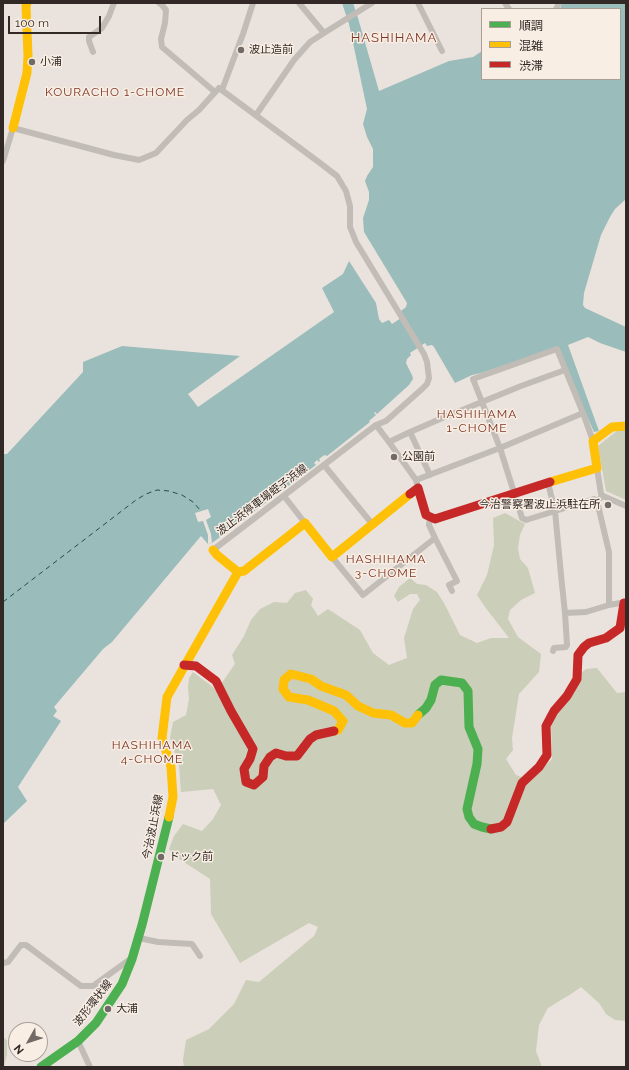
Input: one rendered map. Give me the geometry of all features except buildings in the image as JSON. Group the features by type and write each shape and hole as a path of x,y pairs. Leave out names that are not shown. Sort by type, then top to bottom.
{"main road":[{"path":"13,128 27,73 27,3"},
{"path":"213,550 238,572 244,571 305,523 332,557 373,525 417,484 426,515 435,519 440,518 514,493 597,468 593,441 612,427 626,426"},
{"name":"今治波止浜線","path":"132,959 139,938 168,825 172,797 171,768 162,738 167,697 238,572"},
{"path":"184,665 196,666 216,681 253,749 250,759 244,769 246,782 254,785 263,777 264,766 270,757 276,753 286,756 297,756 316,735 338,730 342,721 334,711 308,700 289,697 283,689 284,680 290,674 311,679 321,686 346,695 358,706 374,713 391,715 405,724 412,723 418,714 426,708 431,700 435,685 441,680 462,683 468,691 469,727 478,749 477,764 467,809 469,817 474,824 493,829 501,827 507,822 522,783 539,767 547,755 546,726 554,711 567,696 576,679 578,655 589,643 606,638 620,628 625,603"},
{"name":"波形環状線","path":"41,1067 78,1041 96,1022 122,984 132,959"}],"street":[{"path":"93,52 89,37 102,28 114,3"},
{"path":"159,3 166,10 165,23 161,39 162,46 215,92"},
{"path":"222,90 253,3"},
{"path":"299,3 324,33"},
{"path":"3,162 4,152 13,128 114,155 139,160 156,152 219,88 256,115 294,60 310,42 372,3"},
{"path":"418,3 442,51"},
{"name":"波止浜停車場蛭子浜線","path":"213,550 376,426 386,421 427,384 429,378 427,362 420,347 356,242 350,227 350,206 346,191 336,176 256,115"},
{"path":"593,441 557,349 473,379 500,448 522,518 526,520 594,499 597,500 603,496"},
{"path":"389,442 482,402 565,370"},
{"path":"376,426 389,442 417,484 430,475 500,448 583,413"},
{"path":"410,432 430,475"},
{"path":"324,465 373,525"},
{"path":"597,468 601,494 626,506"},
{"path":"548,483 555,511 567,645 566,647 554,648 553,651"},
{"path":"284,496 305,523"},
{"path":"597,500 609,552 609,605"},
{"path":"430,517 429,525 456,581 449,585 452,591"},
{"path":"332,557 363,595 435,538"},
{"path":"565,613 586,612 609,605 625,603"},
{"path":"139,938 158,942 192,944 200,956"},
{"path":"3,963 8,962 21,945 26,946 81,986 93,986 132,959"},
{"path":"78,1041 90,1067"}],"green space":[{"path":"626,429 626,500 606,491 598,446 618,430"},
{"path":"505,513 525,524 520,535 518,548 520,559 528,568 535,593 521,600 510,610 508,619 518,637 541,654 539,672 519,694 512,738 513,750 506,759 516,775 531,780 552,759 551,727 556,715 560,698 570,682 586,669 597,668 617,693 626,692 626,1021 615,1020 606,1014 599,1003 581,987 548,1008 539,1025 536,1051 542,1067 184,1067 183,1060 186,1040 209,1029 234,1004 246,980 259,982 314,936 318,927 309,923 240,963 211,914 210,879 173,855 169,849 174,836 183,824 202,831 213,819 221,805 213,789 181,792 179,765 170,738 173,722 186,715 189,699 189,678 193,672 216,691 235,664 232,655 244,636 251,620 260,609 274,602 287,603 295,593 306,590 313,599 311,605 318,616 328,609 360,630 373,653 389,665 407,658 404,638 413,609 420,600 417,594 410,594 398,602 394,596 399,587 410,578 417,584 426,585 437,592 460,635 477,643 491,638 509,638 477,595 487,575 494,545 493,518"},
{"path":"3,1036 7,1041 7,1054 4,1067 3,1067"}],"water":[{"path":"342,3 353,3 379,91 449,61 473,57 481,52 481,80 621,80 621,8 560,8 562,3 626,3 626,199 615,209 601,235 584,293 583,305 585,308 626,327 626,352 588,337 568,345 599,431 594,432 557,348 472,375 455,383 434,347 432,345 427,346 425,343 410,353 411,355 407,359 406,363 413,379 409,385 377,414 375,412 374,413 376,415 369,421 370,422 327,456 325,455 319,459 319,462 317,460 314,463 316,465 212,543 208,544 201,536 112,642 103,649 54,707 57,711 53,716 61,721 18,787 27,801 3,824 3,454 7,454 83,372 83,362 122,346 240,356 188,394 198,407 334,312 322,288 343,274 349,261 376,303 379,319 382,323 389,320 392,324 404,316 401,311 406,307 407,303 364,232 363,218 369,200 369,192 365,181 373,167 373,149 363,124 367,109 349,24"}],"pier":[{"path":"208,509 211,517 206,520 211,534 212,543 208,544 208,535 203,521 198,522 195,513"}],"ferry route":[{"path":"3,602 136,500 146,494 157,490 169,491 182,495 193,502 201,511"}],"traffic: fast":[{"path":"418,715 426,708 431,700 435,685 441,680 462,683 468,691 469,727 478,749 477,764 467,809 469,817 474,824 491,829"},
{"path":"41,1067 78,1041 96,1023 122,984 132,959 142,925 169,817"}],"traffic: slow":[{"path":"13,128 27,73 27,3"},
{"path":"550,482 597,468 593,441 612,427 626,426"},
{"path":"213,550 238,572 244,571 305,523 332,557 410,494"},
{"path":"169,817 173,797 171,767 162,738 167,697 238,572"},
{"path":"334,731 338,730 343,721 334,711 308,700 289,697 283,689 284,680 291,674 311,679 321,686 346,695 358,706 373,713 391,715 405,723 412,723 418,715"}],"traffic: jam":[{"path":"410,494 418,488 426,515 435,519 550,482"},
{"path":"491,829 501,827 507,822 522,783 539,767 547,755 546,726 554,711 567,696 577,679 578,655 589,643 606,638 620,628 624,603"},
{"path":"184,665 196,666 216,681 253,749 250,759 244,769 246,782 254,785 263,777 264,766 270,757 276,753 286,756 297,756 310,739 316,735 334,731"}],"place":[{"name":"波止造前","path":"241,50"},
{"name":"小浦","path":"32,62"},
{"name":"公園前","path":"394,457"},
{"name":"今治警察署波止浜駐在所","path":"608,505"},
{"name":"ドック前","path":"161,857"},
{"name":"大浦","path":"108,1009"}],"district":[{"name":"HASHIHAMA","path":"394,38"},
{"name":"KOURACHO 1-CHOME","path":"115,92"},
{"name":"HASHIHAMA 1-CHOME","path":"477,421"},
{"name":"HASHIHAMA 3-CHOME","path":"386,566"},
{"name":"HASHIHAMA 4-CHOME","path":"152,752"}]}
